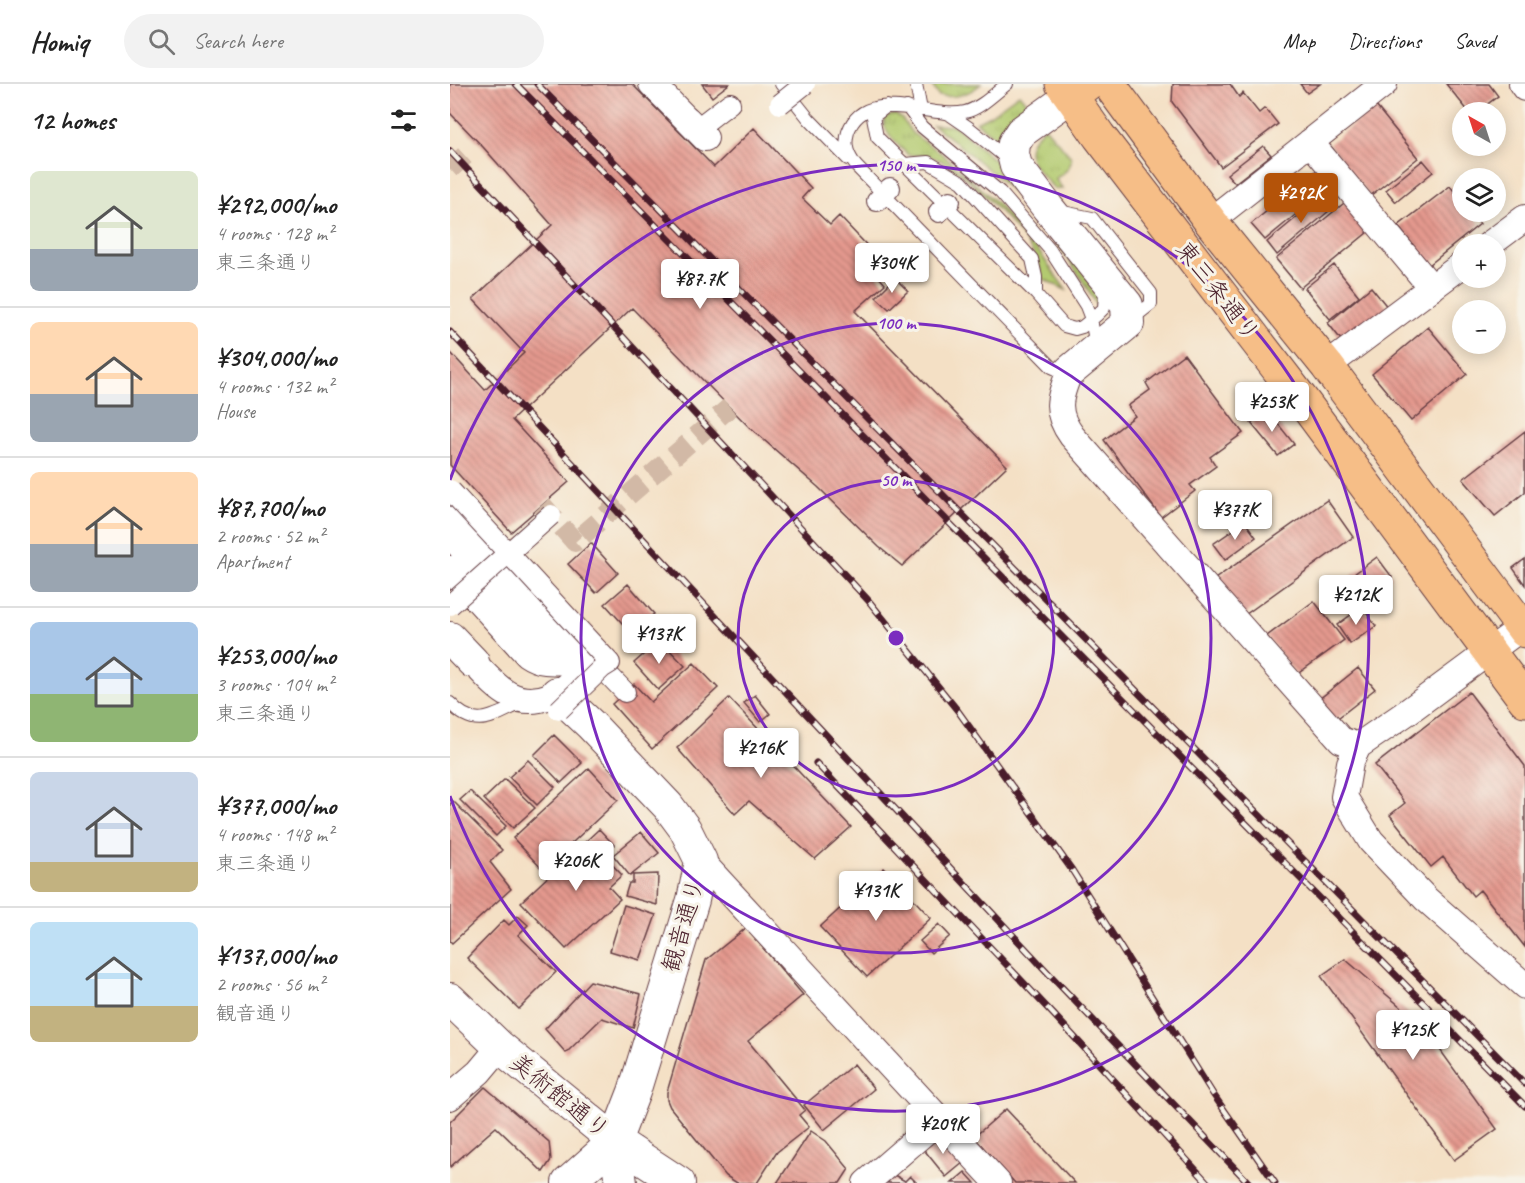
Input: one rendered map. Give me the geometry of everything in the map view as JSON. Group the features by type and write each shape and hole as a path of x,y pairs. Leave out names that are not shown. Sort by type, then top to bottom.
{"main road":[{"name":"東三条通り","path":"1109,84 1210,221 1327,366 1524,628"},
{"name":"東三条通り","path":"1073,88 1106,145 1302,400 1525,700"}],"street":[{"path":"652,84 705,138"},
{"path":"657,84 699,127 730,103"},
{"path":"780,104 805,84"},
{"path":"1210,221 1384,84"},
{"path":"1522,84 1525,88"},
{"path":"1073,88 1021,132 1014,144 1013,154 1016,166 1127,305 1128,323 1094,334 1070,371 1060,396 1062,423 1341,740 1358,746"},
{"path":"1310,142 1432,288"},
{"path":"1503,234 1525,218"},
{"path":"1327,366 1452,273"},
{"path":"450,490 610,663 559,710 565,685 579,661 577,648 450,506"},
{"path":"450,605 550,514"},
{"path":"450,535 565,685"},
{"path":"450,569 528,654 536,660 545,662 565,685"},
{"path":"1524,628 1358,746 1350,762 1344,797 1371,841 1426,898 1525,986"},
{"path":"450,639 497,687 511,696 526,701 539,700 565,685"},
{"path":"602,668 625,692"},
{"name":"観音通り","path":"565,685 590,724 668,806 685,829 701,861 693,900 634,1092 615,1141 568,1183"},
{"path":"701,861 998,1183"},
{"name":"美術館通り","path":"450,999 500,1047 615,1141 679,1183"},
{"path":"450,1097 479,1072 500,1047"},
{"path":"866,1183 940,1119"},
{"path":"615,1141 621,1183"}],"lane":[{"path":"781,84 809,119 1052,367 1061,371 1070,371"},
{"path":"916,84 921,110"},
{"path":"856,166 847,150 846,139 850,127 861,113 870,108 888,105 950,114 967,111 982,104 1006,84"},
{"path":"888,105 873,117 877,137 1036,294 1064,326 1075,329 1082,327 1094,334"},
{"path":"907,107 922,127 1000,192 1050,250 1070,278 1094,334"},
{"path":"950,114 1016,166"},
{"path":"905,164 928,162 962,182 1032,259 1036,278 1036,294"},
{"path":"1048,208 1092,218 1151,293 1151,304 1128,323"},
{"path":"1094,334 1104,308 1105,293 1098,271"},
{"path":"450,703 462,716 478,720 493,716 526,701"}],"green space":[{"path":"931,84 981,84 962,95 951,97 939,96"},
{"path":"1019,94 1032,109 1005,145 976,122"},
{"path":"896,114 912,133 942,154 997,203 1040,253 1066,290 1041,278 1038,261 1028,245 978,189 940,160 928,156 908,155 899,146 888,133 884,121 888,116"},
{"path":"933,125 955,126 1005,169 1100,295 1097,306 1066,256 1025,205 990,171"},
{"path":"1045,127 1071,157 1068,168 1055,179 1063,189 1055,189 1045,179 1035,167 1029,154 1032,141"}],"building":[{"path":"450,84 632,84 714,167 754,128 811,188 802,198 830,225 839,216 877,256 867,264 885,284 855,311 1007,466 902,566 879,547 818,487 749,427 632,308 512,420 569,482 511,532 450,465 450,352 485,390 524,353 473,299 552,225 450,113"},
{"path":"702,84 729,84 712,97"},
{"path":"1173,84 1230,84 1239,97 1243,93 1259,113 1265,108 1278,124 1221,167 1172,102"},
{"path":"1300,84 1320,84 1307,93"},
{"path":"1446,84 1489,84 1498,96 1490,102 1461,102"},
{"path":"1376,106 1418,158 1370,196 1329,144"},
{"path":"1263,146 1271,155 1235,183 1227,174"},
{"path":"1423,160 1433,172 1396,202 1386,190"},
{"path":"1317,170 1330,186 1265,240 1251,224"},
{"path":"1450,186 1452,188 1452,222 1478,222 1480,224 1468,234 1452,234 1452,247 1429,265 1398,226"},
{"path":"1326,193 1336,205 1277,255 1267,242"},
{"path":"1349,199 1373,228 1300,288 1276,259"},
{"path":"1334,265 1359,296 1330,319 1305,288"},
{"path":"895,278 908,291 889,309 876,297"},
{"path":"1371,287 1393,314 1349,350 1328,323"},
{"path":"1428,327 1467,374 1411,421 1372,374"},
{"path":"1184,354 1243,433 1210,457 1216,466 1190,485 1195,491 1161,517 1104,440 1135,416 1128,406 1150,390 1146,383"},
{"path":"1267,410 1294,444 1278,456 1251,423"},
{"path":"1525,431 1525,492 1495,516 1463,479"},
{"path":"1327,500 1353,537 1242,617 1215,579"},
{"path":"1245,522 1256,537 1225,560 1213,544"},
{"path":"591,543 618,573 596,593 568,564"},
{"path":"1377,557 1392,577 1355,602 1342,583"},
{"path":"1525,559 1525,585 1513,568"},
{"path":"628,584 654,614 631,633 605,604"},
{"path":"1314,601 1344,640 1296,675 1267,636"},
{"path":"1362,607 1376,626 1350,644 1337,625"},
{"path":"660,640 685,666 658,690 634,663"},
{"path":"694,663 718,688 652,749 612,704 634,684 651,702"},
{"path":"1358,668 1375,689 1334,721 1318,700"},
{"path":"1469,692 1525,766 1525,947 1480,890 1473,896 1443,857 1431,867 1390,815 1405,803 1375,765"},
{"path":"755,695 770,714 760,722 744,703"},
{"path":"729,698 851,827 815,859 749,801 735,814 677,748"},
{"path":"554,735 582,763 561,783 534,755"},
{"path":"528,760 555,787 537,805 509,777"},
{"path":"589,768 618,800 543,870 513,838"},
{"path":"505,779 535,808 513,828 484,799"},
{"path":"470,791 506,826 496,836 460,800"},
{"path":"453,801 502,850 490,862 511,889 452,943 450,941 450,804"},
{"path":"599,829 614,845 603,855 622,875 609,887 620,899 566,949 521,902"},
{"path":"641,832 659,853 630,876 613,855"},
{"path":"884,868 931,918 867,977 820,927"},
{"path":"658,874 657,905 625,896 629,883 633,883 633,875"},
{"path":"624,905 656,915 640,960 610,951"},
{"path":"518,916 528,925 518,935 556,972 519,1009 467,958 504,920 509,925"},
{"path":"939,924 950,936 931,953 920,941"},
{"path":"746,928 803,995 748,1041 805,1110 799,1115 809,1127 777,1152 757,1183 737,1183 726,1176 670,1107 667,1100 667,1092 706,960"},
{"path":"1345,959 1423,1026 1497,1129 1454,1160 1321,976"},
{"path":"590,981 641,994 633,1028 602,1018 566,1053 545,1029"},
{"path":"854,1064 874,1089 824,1130 804,1105"},
{"path":"485,1087 549,1142 551,1160 543,1172 496,1127 450,1167 450,1122"},
{"path":"1006,1109 1075,1183 1015,1183 974,1137"},
{"path":"811,1131 826,1141 849,1169 840,1183 777,1183"},
{"path":"932,1137 937,1143 944,1137 964,1162 946,1177 921,1146"},
{"path":"965,1172 975,1183 952,1183"},
{"path":"894,1175 905,1181 910,1176 917,1183 887,1183"}],"tunnel":[{"path":"450,169 471,150"},
{"path":"542,505 575,542 730,407"}],"railway":[{"path":"516,84 1525,1106"},
{"path":"537,84 1525,1084"},
{"path":"450,151 868,600 958,711 1072,870 1213,1094 1275,1183"},
{"path":"450,332 1051,976 1249,1183"},
{"path":"816,763 1055,1016 1208,1183"}]}
